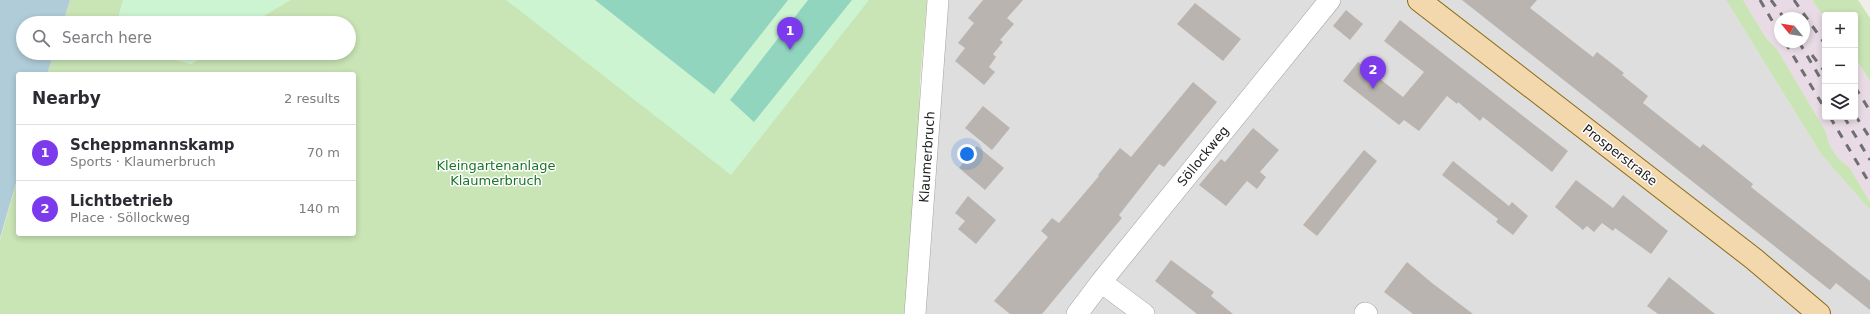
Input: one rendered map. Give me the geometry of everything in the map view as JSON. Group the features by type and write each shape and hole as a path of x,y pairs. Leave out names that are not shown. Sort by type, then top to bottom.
{"main road":[{"name":"Prosperstraße","path":"1419,0 1748,255 1819,314"}],"street":[{"name":"Klaumerbruch","path":"915,314 939,0"},
{"name":"Söllockweg","path":"1077,314 1101,282 1330,0"},
{"path":"1101,282 1144,314"}],"shaded area":[{"path":"945,0 1726,0 1821,154 1870,210 1870,314 925,314"},
{"path":"1743,0 1812,0 1822,14 1822,120 1858,120 1858,62 1870,81 1870,202 1850,168 1837,157 1829,144 1826,132 1776,48 1810,48 1810,12 1774,12 1774,46 1766,38"}],"green space":[{"path":"70,0 123,0 119,16 65,16"},
{"path":"123,0 290,0 264,16 119,16"},
{"name":"Kleingartenanlage Klaumerbruch","path":"290,0 927,0 920,81 915,314 0,314 0,240 16,184 16,236 356,236 356,72 48,72 52,60 177,60 191,64 197,60 356,60 356,16 264,16"},
{"path":"506,0 869,0 731,175"},
{"path":"595,0 788,0 714,94"},
{"path":"808,0 852,0 754,122 730,100"},
{"path":"1726,0 1743,0 1766,38 1774,46 1774,48 1777,49 1826,132 1829,144 1837,157 1850,168 1870,202 1870,210 1821,154"},
{"path":"1812,0 1858,0 1870,18 1870,81 1858,62 1858,12 1821,13"},
{"path":"177,60 197,60 191,64"}],"water":[{"path":"0,0 70,0 65,16 16,16 16,60 52,60 48,72 16,72 16,183 0,238"}],"building":[{"path":"983,0 1023,0 1007,18 1014,24 1000,40 1003,42 993,54 996,57 989,67 995,72 984,85 955,61 965,48 958,43 974,23 968,18"},
{"path":"1462,0 1537,0 1530,8 1593,57 1597,52 1624,73 1622,75 1648,96 1643,103 1700,148 1703,144 1753,184 1751,187 1870,281 1870,310 1836,283 1830,290"},
{"path":"1195,3 1241,39 1223,61 1177,24"},
{"path":"1346,10 1363,24 1350,40 1333,26"},
{"path":"1400,20 1568,151 1552,172 1483,117 1480,121 1458,102 1457,104 1447,96 1419,131 1404,120 1399,125 1343,81 1358,62 1403,97 1424,72 1384,41"},
{"path":"1193,82 1217,102 1164,167 1159,164 1119,215 1122,218 1042,314 1010,314 994,301 1048,237 1041,231 1052,218 1059,223 1099,176 1098,175 1120,148 1131,157"},
{"path":"983,106 1010,128 992,150 965,128"},
{"path":"1253,128 1279,150 1260,172 1266,177 1257,189 1247,181 1226,206 1199,185 1221,159 1225,162"},
{"path":"977,146 1004,168 985,190 959,168"},
{"path":"1364,150 1377,161 1317,236 1303,225"},
{"path":"1453,161 1509,206 1512,202 1528,216 1513,235 1496,222 1498,219 1442,175"},
{"path":"1576,180 1613,208 1623,195 1668,231 1651,254 1615,228 1613,231 1602,223 1594,232 1587,226 1583,230 1555,207"},
{"path":"968,196 996,220 976,244 958,229 965,221 955,213"},
{"path":"1171,260 1214,292 1211,296 1233,314 1197,314 1155,281"},
{"path":"1407,262 1473,314 1413,314 1384,292"},
{"path":"1669,277 1715,314 1658,314 1647,306"}],"railway":[{"path":"1760,0 1774,24"},
{"path":"1771,0 1780,12"},
{"path":"1794,0 1822,40"},
{"path":"1789,48 1822,104"},
{"path":"1803,48 1824,84"},
{"path":"1812,55 1822,68"},
{"path":"1858,92 1870,111"},
{"path":"1832,120 1870,184"},
{"path":"1846,120 1870,160"},
{"path":"1858,120 1870,138"}],"place":[{"name":"Scheppmannskamp","path":"790,50"},
{"name":"Lichtbetrieb","path":"1373,89"}]}
